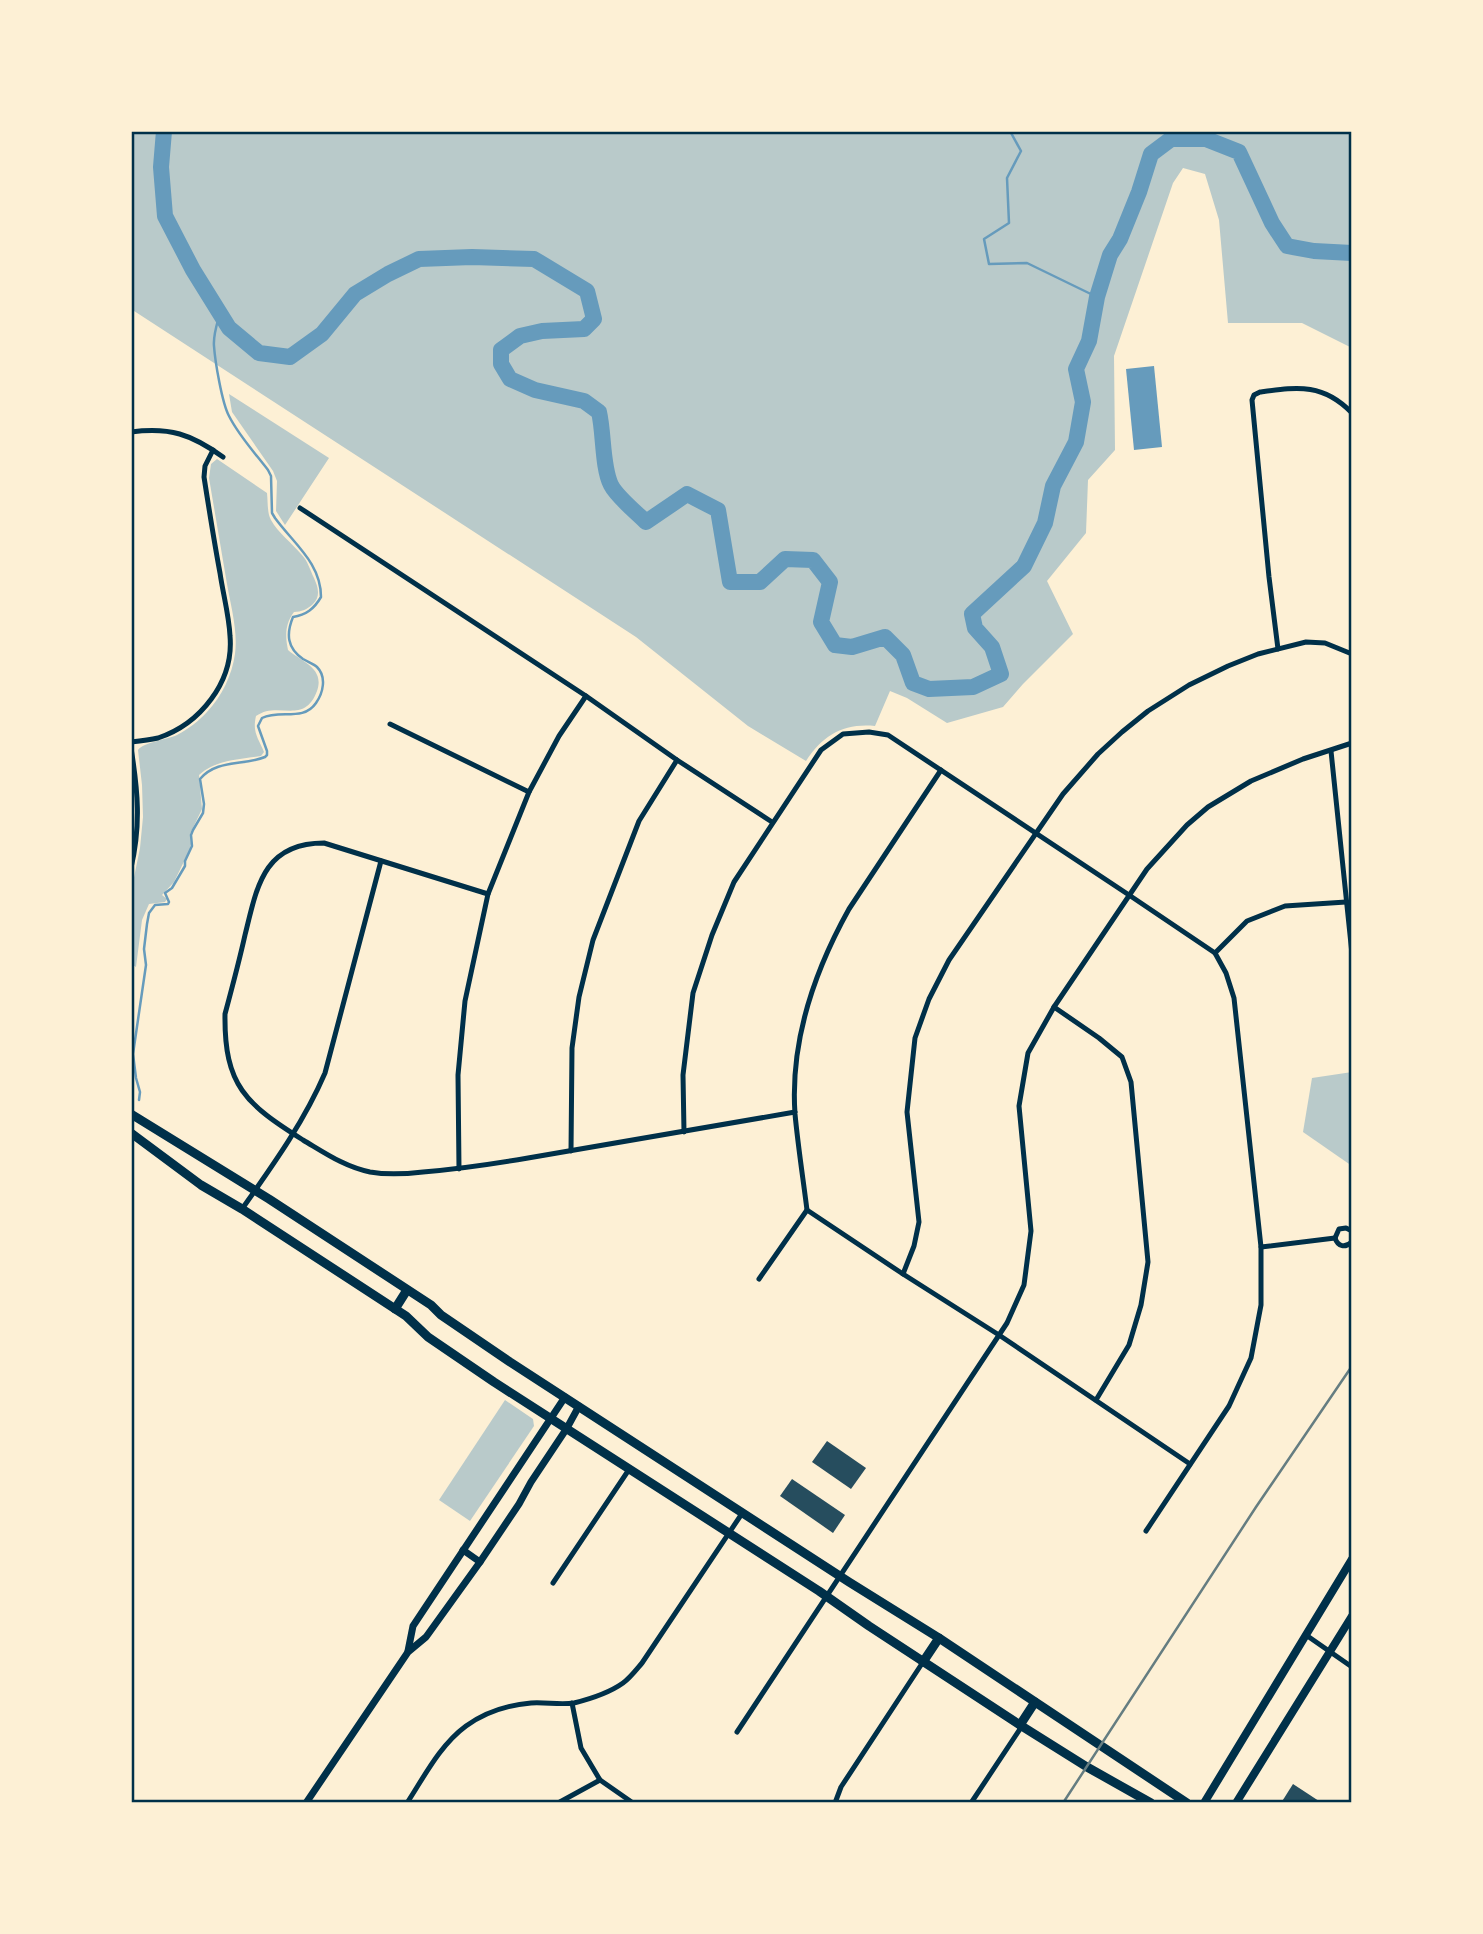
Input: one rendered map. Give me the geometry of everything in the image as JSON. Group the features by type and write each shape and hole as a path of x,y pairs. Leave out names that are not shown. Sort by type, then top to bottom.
{"main road":[{"path":"131,1114 407,1290 565,1398 939,1638 1187,1803"},
{"path":"131,1133 201,1185 406,1316 429,1337 551,1418 828,1596 1021,1726 1151,1803"},
{"path":"395,1309 407,1290"},
{"path":"1204,1803 1352,1559"},
{"path":"1236,1803 1352,1616"},
{"path":"923,1662 939,1638"},
{"path":"1021,1726 1035,1702"}],"street":[{"path":"1278,649 1252,400 1254,395 1260,392 1300,387 1314,389 1339,402 1352,414"},
{"path":"131,432 169,430 199,441 223,457"},
{"path":"131,742 156,738 191,720 205,708 217,691 227,667 230,636 204,477 205,466 213,450"},
{"path":"300,508 772,822"},
{"path":"902,1274 914,1246 919,1223 907,1112 915,1038 929,999 949,960 1035,832 1082,771 1122,732 1189,685 1228,666 1306,642 1325,643 1352,654"},
{"path":"459,1169 458,1075 465,1001 488,894 529,792 559,736 586,696"},
{"path":"390,724 529,792"},
{"path":"684,1132 683,1075 694,993 712,936 734,882 772,822 821,750 843,734 869,732 888,735 1214,954 1226,973 1234,998 1261,1247 1261,1306 1251,1358 1229,1406 1146,1531"},
{"path":"737,1732 1015,1308 1024,1285 1031,1231 1019,1106 1028,1053 1054,1007 1129,895 1164,849 1187,825 1208,807 1251,780 1294,762 1352,743"},
{"path":"131,748 138,791 138,817 131,868"},
{"path":"1331,751 1352,954"},
{"path":"571,1151 572,1048 579,998 593,940 639,821 677,760"},
{"path":"759,1279 807,1210 795,1112 800,1042 817,976 849,909 942,770"},
{"path":"488,894 324,844 311,843 282,853 269,866 258,886 225,1014 227,1056 236,1080 258,1110 342,1163 371,1172 401,1174 459,1169 795,1112"},
{"path":"242,1209 294,1134 325,1073 382,861"},
{"path":"1214,954 1247,921 1285,906 1346,902"},
{"path":"1054,1007 1122,1057 1131,1082 1148,1262 1141,1305 1129,1345 1096,1400"},
{"path":"807,1210 1191,1464"},
{"path":"1335,1238 1339,1229 1352,1231"},
{"path":"1261,1247 1335,1238"},
{"path":"1335,1238 1342,1246 1352,1242"},
{"path":"408,1652 413,1626 565,1398"},
{"path":"306,1803 408,1652 426,1637 480,1562 579,1406"},
{"path":"553,1583 630,1468"},
{"path":"407,1803 446,1746 463,1728 478,1718 502,1709 531,1703 572,1703 625,1682 642,1663 743,1512"},
{"path":"463,1550 480,1562"},
{"path":"1306,1635 1352,1667"},
{"path":"835,1803 841,1787 923,1662"},
{"path":"572,1703 581,1748 600,1780 633,1803"},
{"path":"971,1803 1021,1726"},
{"path":"558,1803 600,1780"}],"shaded area":[{"path":"131,131 1352,131 1352,348 1302,323 1228,323 1219,220 1205,174 1183,168 1173,183 1114,356 1115,450 1088,480 1086,533 1047,581 1073,634 1003,707 947,723 907,698 890,691 875,726 854,727 835,733 820,744 806,761 748,726 636,637 131,309"},
{"path":"229,394 329,458 285,525 276,511 277,481 273,471 232,412"},
{"path":"217,459 267,493 271,520 309,566 318,595 309,607 294,612 287,626 286,640 288,650 311,666 319,683 312,701 305,707 298,710 273,710 256,716 255,731 264,752 261,756 220,763 199,775 202,809 190,834 190,849 174,882 162,895 167,899 165,902 149,904 142,920 136,967 131,964 131,892 143,817 138,750 150,743 177,735 204,715 226,685 235,654 234,619 209,478 211,464"},
{"path":"1352,1072 1352,1166 1303,1132 1312,1078"},
{"path":"505,1400 533,1419 534,1426 470,1521 439,1500"}],"water":[{"path":"1154,366 1162,447 1134,450 1126,369"}],"building":[{"path":"827,1441 866,1468 851,1489 812,1462"},
{"path":"792,1479 845,1515 833,1533 780,1496"},
{"path":"1293,1784 1322,1803 1281,1803"}],"waterway":[{"path":"164,131 161,167 165,216 193,270 229,328 259,353 290,357 322,334 355,294 419,259 534,259 587,291 594,319 584,329 542,331 520,336 501,350 501,364 510,379 535,390 584,401 599,412 608,478 614,490 646,522 687,494 718,510 730,582 760,582 785,559 813,560 830,582 821,622 835,645 852,647 885,637 903,655 913,683 929,689 973,687 1001,674 992,647 975,628 972,614 1024,566 1045,523 1053,486 1076,442 1083,402 1076,369 1089,341 1097,297 1110,255 1120,239 1151,154 1171,139 1206,139 1239,152 1272,223 1287,246 1352,253"},
{"path":"1010,131 1021,151 1007,178 1009,223 984,239 989,264 1027,263 1097,297"},
{"path":"139,1100 133,1054 146,965 144,949 149,913 155,905 168,904 165,893 172,888 185,866 192,846 191,835 203,813 200,779 214,768 265,757 267,751 258,726 262,718 298,714 311,709 321,695 323,685 320,671 298,655 289,640 293,617 302,615 316,605 321,597 320,585 305,554 272,513 271,476 268,470 237,430 226,410 214,346 220,313"}],"railway":[{"path":"1063,1803 1256,1507 1352,1366"}]}
